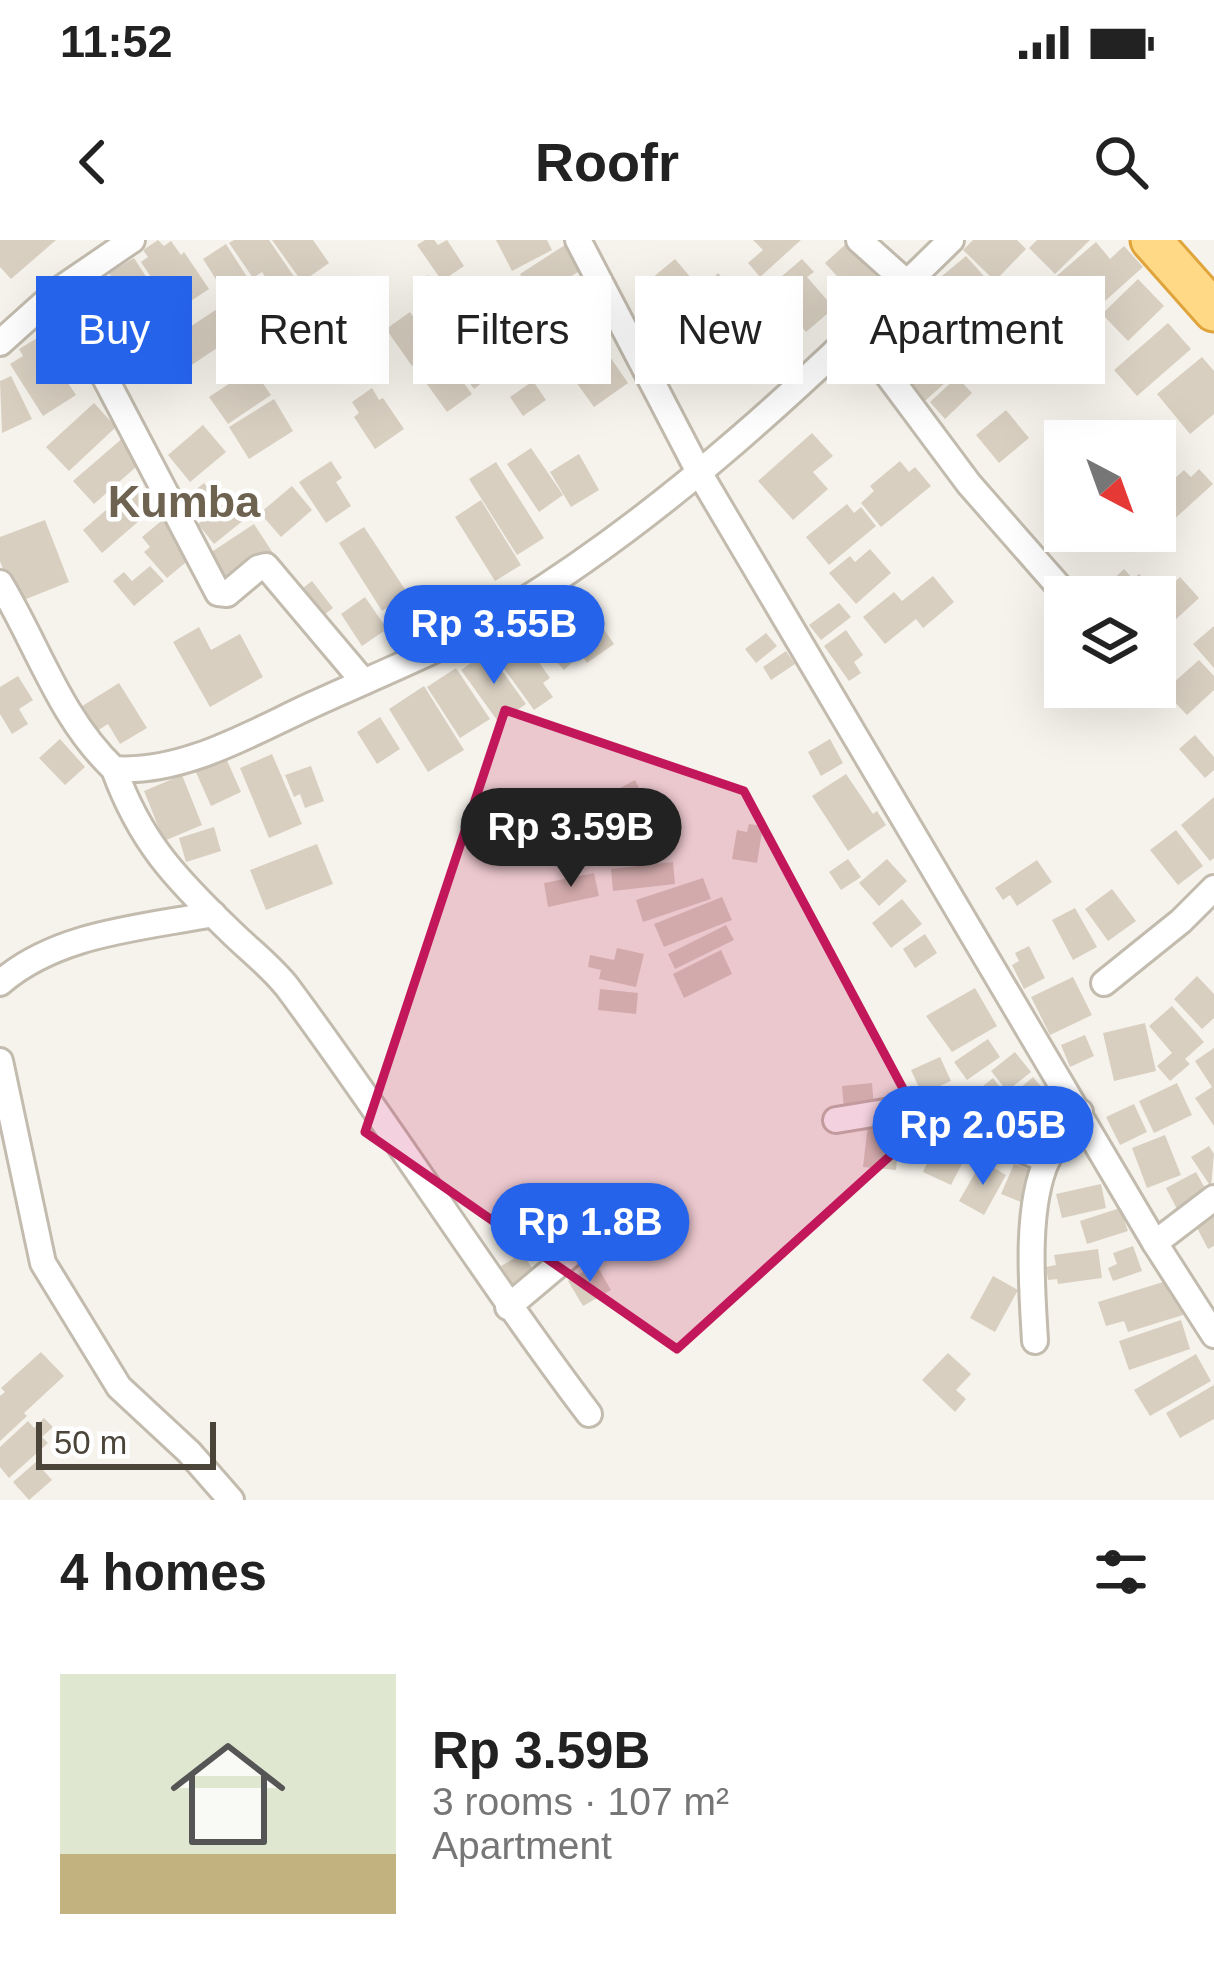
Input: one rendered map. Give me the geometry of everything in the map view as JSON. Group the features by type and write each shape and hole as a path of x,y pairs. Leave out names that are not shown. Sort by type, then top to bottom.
{"highway":[{"path":"1151,240 1214,311"}],"street":[{"path":"79,276 132,240"},
{"path":"578,240 700,474 1214,1335"},
{"path":"860,240 899,276"},
{"path":"914,276 951,240"},
{"path":"0,343 36,311"},
{"path":"114,769 168,767 498,617 567,573 700,474 827,357"},
{"path":"108,384 218,593 227,594 266,566 363,681"},
{"path":"894,384 969,484 1050,576"},
{"path":"0,583 70,718 114,769 128,807 154,853 284,983 403,1148 508,1307 589,1414"},
{"path":"1104,983 1214,889"},
{"path":"0,983 21,965 66,944 213,914"},
{"path":"0,1061 43,1263 119,1387 232,1500"},
{"path":"836,1120 903,1109 928,1112 1047,1160"},
{"path":"1035,1340 1032,1278 1037,1205 1047,1160 1080,1112"},
{"path":"508,1307 584,1243 591,1232 592,1198"},
{"path":"1155,1243 1214,1198"}],"highlighted area":[{"path":"505,710 744,791 923,1126 677,1349 365,1132"}],"building":[{"path":"0,240 56,240 11,279 0,267"},
{"path":"158,240 164,246 171,241 209,289 192,300 192,276 150,276 141,262 148,257 143,250"},
{"path":"269,240 294,276 265,276 262,272 252,276 229,243"},
{"path":"272,240 313,240 329,263 311,276 298,276"},
{"path":"425,240 438,245 447,240 464,266 449,276 439,276 417,245"},
{"path":"496,240 547,240 552,250 512,271"},
{"path":"753,240 801,240 759,276 748,263 763,250"},
{"path":"973,240 1017,240 1026,249 1000,276 990,276 963,250"},
{"path":"1037,240 1090,240 1055,274 1029,248"},
{"path":"1096,242 1110,259 1124,246 1143,267 1105,301 1105,276 1057,276"},
{"path":"568,243 584,268 572,276 520,274"},
{"path":"847,243 877,275 837,276 825,263"},
{"path":"226,244 246,276 216,279 203,259"},
{"path":"966,256 984,276 942,276"},
{"path":"134,258 146,276 111,276"},
{"path":"675,259 689,276 654,276"},
{"path":"802,259 814,272 807,277 827,300 827,314 806,332 803,276 782,276"},
{"path":"1138,279 1164,306 1128,341 1105,317 1105,311"},
{"path":"216,310 216,349 192,365 192,326"},
{"path":"410,312 413,316 412,366 389,333 389,327"},
{"path":"1168,323 1191,349 1137,396 1114,370"},
{"path":"36,339 36,384 69,384 76,395 43,416 10,364 23,356 19,349"},
{"path":"1202,357 1214,371 1214,414 1190,434 1157,394"},
{"path":"611,358 628,383 594,407 577,384 611,384"},
{"path":"11,376 32,419 2,433 0,381"},
{"path":"228,384 263,384 271,395 228,424 209,397"},
{"path":"427,384 464,384 472,394 447,412"},
{"path":"535,384 546,400 523,416 510,397"},
{"path":"910,384 944,384 917,408 902,391"},
{"path":"949,384 964,384 972,393 945,419 930,402"},
{"path":"372,388 404,429 375,449 354,417 359,413 352,402"},
{"path":"274,399 293,431 249,459 229,427"},
{"path":"94,403 116,427 69,471 46,447"},
{"path":"1006,410 1029,438 999,463 976,435"},
{"path":"203,425 226,452 190,482 168,455"},
{"path":"812,433 833,456 813,472 828,489 793,520 758,481"},
{"path":"125,436 145,459 94,504 73,481"},
{"path":"531,448 563,495 539,512 507,464"},
{"path":"579,454 599,490 571,507 550,472"},
{"path":"331,461 342,478 336,482 351,506 326,523 299,482"},
{"path":"900,461 909,472 915,467 931,486 881,527 861,503 874,491 870,486"},
{"path":"496,462 544,538 517,555 469,479"},
{"path":"1199,469 1213,484 1176,517 1176,477 1184,470 1191,477"},
{"path":"204,483 217,500 188,523 175,506"},
{"path":"136,484 155,507 102,553 83,530"},
{"path":"292,486 312,510 281,537 260,513"},
{"path":"229,499 245,519 214,544 198,524"},
{"path":"481,500 521,565 495,581 455,517"},
{"path":"847,504 854,513 861,507 876,526 829,565 806,537"},
{"path":"166,517 197,553 167,578 144,552 150,547 142,537"},
{"path":"45,520 69,582 16,603 0,561 0,537"},
{"path":"254,524 273,553 229,582 210,553"},
{"path":"364,527 408,594 382,611 339,543"},
{"path":"870,549 891,573 856,604 829,573 850,556 855,562"},
{"path":"150,566 164,581 134,606 113,581 124,572 132,581"},
{"path":"933,576 954,602 923,628 916,619 885,644 863,617 894,592 902,601"},
{"path":"1180,577 1199,598 1176,619 1176,581"},
{"path":"312,581 333,608 315,622 294,595"},
{"path":"574,587 614,644 587,663 547,605"},
{"path":"365,597 387,629 362,646 341,614"},
{"path":"839,603 851,617 821,640 809,625"},
{"path":"524,614 535,628 550,616 579,656 564,670 549,653 541,659 512,623"},
{"path":"512,624 550,678 543,683 553,697 534,710 495,656 509,646 500,633"},
{"path":"1214,626 1214,668 1193,644"},
{"path":"199,627 211,650 240,634 263,677 210,707 173,642"},
{"path":"846,630 863,655 854,662 861,673 849,681 824,646"},
{"path":"766,633 777,646 756,663 745,649"},
{"path":"488,651 526,704 499,723 461,670"},
{"path":"786,651 795,664 771,680 763,667"},
{"path":"1199,660 1214,676 1214,690 1187,715 1176,704 1176,680"},
{"path":"456,668 490,719 460,738 427,687"},
{"path":"18,676 33,700 19,709 28,724 12,734 0,714 0,687"},
{"path":"119,683 147,728 120,744 108,724 94,733 79,708"},
{"path":"424,686 464,750 428,772 389,709"},
{"path":"380,717 400,749 377,764 357,732"},
{"path":"1195,735 1214,757 1214,770 1205,778 1179,749"},
{"path":"60,739 85,767 65,785 39,758"},
{"path":"830,739 843,763 821,776 808,752"},
{"path":"272,754 302,824 269,838 240,768"},
{"path":"225,756 241,792 211,806 195,770"},
{"path":"311,766 324,801 305,808 300,794 294,797 285,775"},
{"path":"846,774 886,825 848,851 812,796"},
{"path":"182,775 202,825 164,841 144,791"},
{"path":"635,780 644,798 633,804 639,816 619,827 603,797"},
{"path":"1214,797 1214,858 1210,861 1181,825"},
{"path":"655,822 662,845 630,855 622,832"},
{"path":"749,824 763,826 757,863 732,859 737,830 747,832"},
{"path":"214,827 221,851 186,862 179,838"},
{"path":"1176,830 1203,866 1178,885 1150,850"},
{"path":"576,834 582,853 561,860 554,842"},
{"path":"317,844 333,884 266,910 250,870"},
{"path":"848,859 861,877 841,890 829,872"},
{"path":"887,859 907,881 879,906 859,883"},
{"path":"1037,860 1052,882 1017,906 1010,895 1003,900 995,888"},
{"path":"673,862 675,884 613,891 611,869"},
{"path":"594,873 599,896 548,907 544,883"},
{"path":"703,878 711,899 643,922 636,900"},
{"path":"1112,889 1136,921 1108,941 1085,909"},
{"path":"722,897 732,920 664,947 654,924"},
{"path":"902,899 922,924 891,948 872,923"},
{"path":"1075,908 1097,947 1073,960 1052,920"},
{"path":"726,925 734,940 675,969 668,954"},
{"path":"925,934 937,953 915,968 903,949"},
{"path":"1029,946 1045,978 1024,989 1012,965 1019,961 1015,953"},
{"path":"617,948 644,954 636,987 599,979 601,970 588,967 590,955 614,960"},
{"path":"721,950 732,974 684,998 673,974"},
{"path":"1197,976 1214,994 1214,1018 1202,1029 1174,999"},
{"path":"1073,977 1092,1015 1050,1035 1031,997"},
{"path":"975,988 997,1026 952,1052 926,1016"},
{"path":"600,989 638,993 636,1014 598,1010"},
{"path":"1172,1006 1204,1042 1185,1059 1190,1064 1170,1081 1157,1066 1172,1053 1149,1026"},
{"path":"1145,1023 1156,1071 1114,1081 1103,1033"},
{"path":"1085,1035 1094,1056 1070,1067 1061,1045"},
{"path":"988,1039 1000,1057 967,1080 954,1062"},
{"path":"1214,1048 1214,1126 1195,1098 1212,1087 1195,1061"},
{"path":"1015,1052 1031,1072 1007,1091 991,1071"},
{"path":"940,1057 951,1081 922,1094 911,1070"},
{"path":"1033,1077 1048,1095 1022,1117 1007,1099"},
{"path":"993,1078 1006,1095 987,1111 973,1094"},
{"path":"872,1083 874,1107 844,1110 842,1086"},
{"path":"1177,1083 1192,1115 1154,1133 1139,1101"},
{"path":"1048,1099 1068,1120 1037,1148 1018,1127"},
{"path":"1134,1104 1147,1132 1120,1145 1106,1117"},
{"path":"880,1118 901,1120 896,1170 863,1167 868,1124 878,1125"},
{"path":"905,1130 927,1134 923,1155 901,1151"},
{"path":"1165,1135 1181,1175 1147,1188 1132,1148"},
{"path":"937,1142 966,1156 951,1185 923,1172"},
{"path":"1209,1146 1214,1154 1211,1187 1191,1157"},
{"path":"982,1161 1006,1175 984,1215 959,1201"},
{"path":"1014,1164 1039,1173 1026,1204 1001,1194"},
{"path":"1196,1172 1207,1192 1177,1209 1166,1188"},
{"path":"1101,1184 1106,1208 1062,1218 1056,1194"},
{"path":"1120,1208 1128,1231 1087,1244 1080,1221"},
{"path":"1214,1211 1214,1246 1208,1249 1194,1222"},
{"path":"1133,1246 1142,1271 1113,1281 1108,1268 1117,1264 1113,1253"},
{"path":"1098,1249 1102,1278 1058,1284 1057,1279 1048,1280 1046,1267 1056,1265 1054,1255"},
{"path":"523,1253 536,1275 515,1288 501,1266"},
{"path":"596,1264 611,1290 583,1306 568,1281"},
{"path":"993,1276 1018,1290 995,1332 970,1318"},
{"path":"1173,1279 1183,1315 1128,1332 1124,1321 1106,1326 1098,1302"},
{"path":"1181,1320 1190,1349 1129,1370 1119,1341"},
{"path":"41,1352 64,1376 0,1441 0,1396 5,1392 1,1388"},
{"path":"948,1353 971,1374 956,1390 966,1399 955,1412 922,1380"},
{"path":"1196,1354 1211,1381 1150,1416 1134,1390"},
{"path":"1214,1385 1214,1419 1180,1438 1166,1413"},
{"path":"44,1418 53,1427 42,1437 48,1443 9,1478 0,1467 0,1447 28,1421 34,1428"},
{"path":"36,1462 52,1480 29,1500 13,1482"}],"district":[{"name":"Kumba","path":"184,501"}]}
